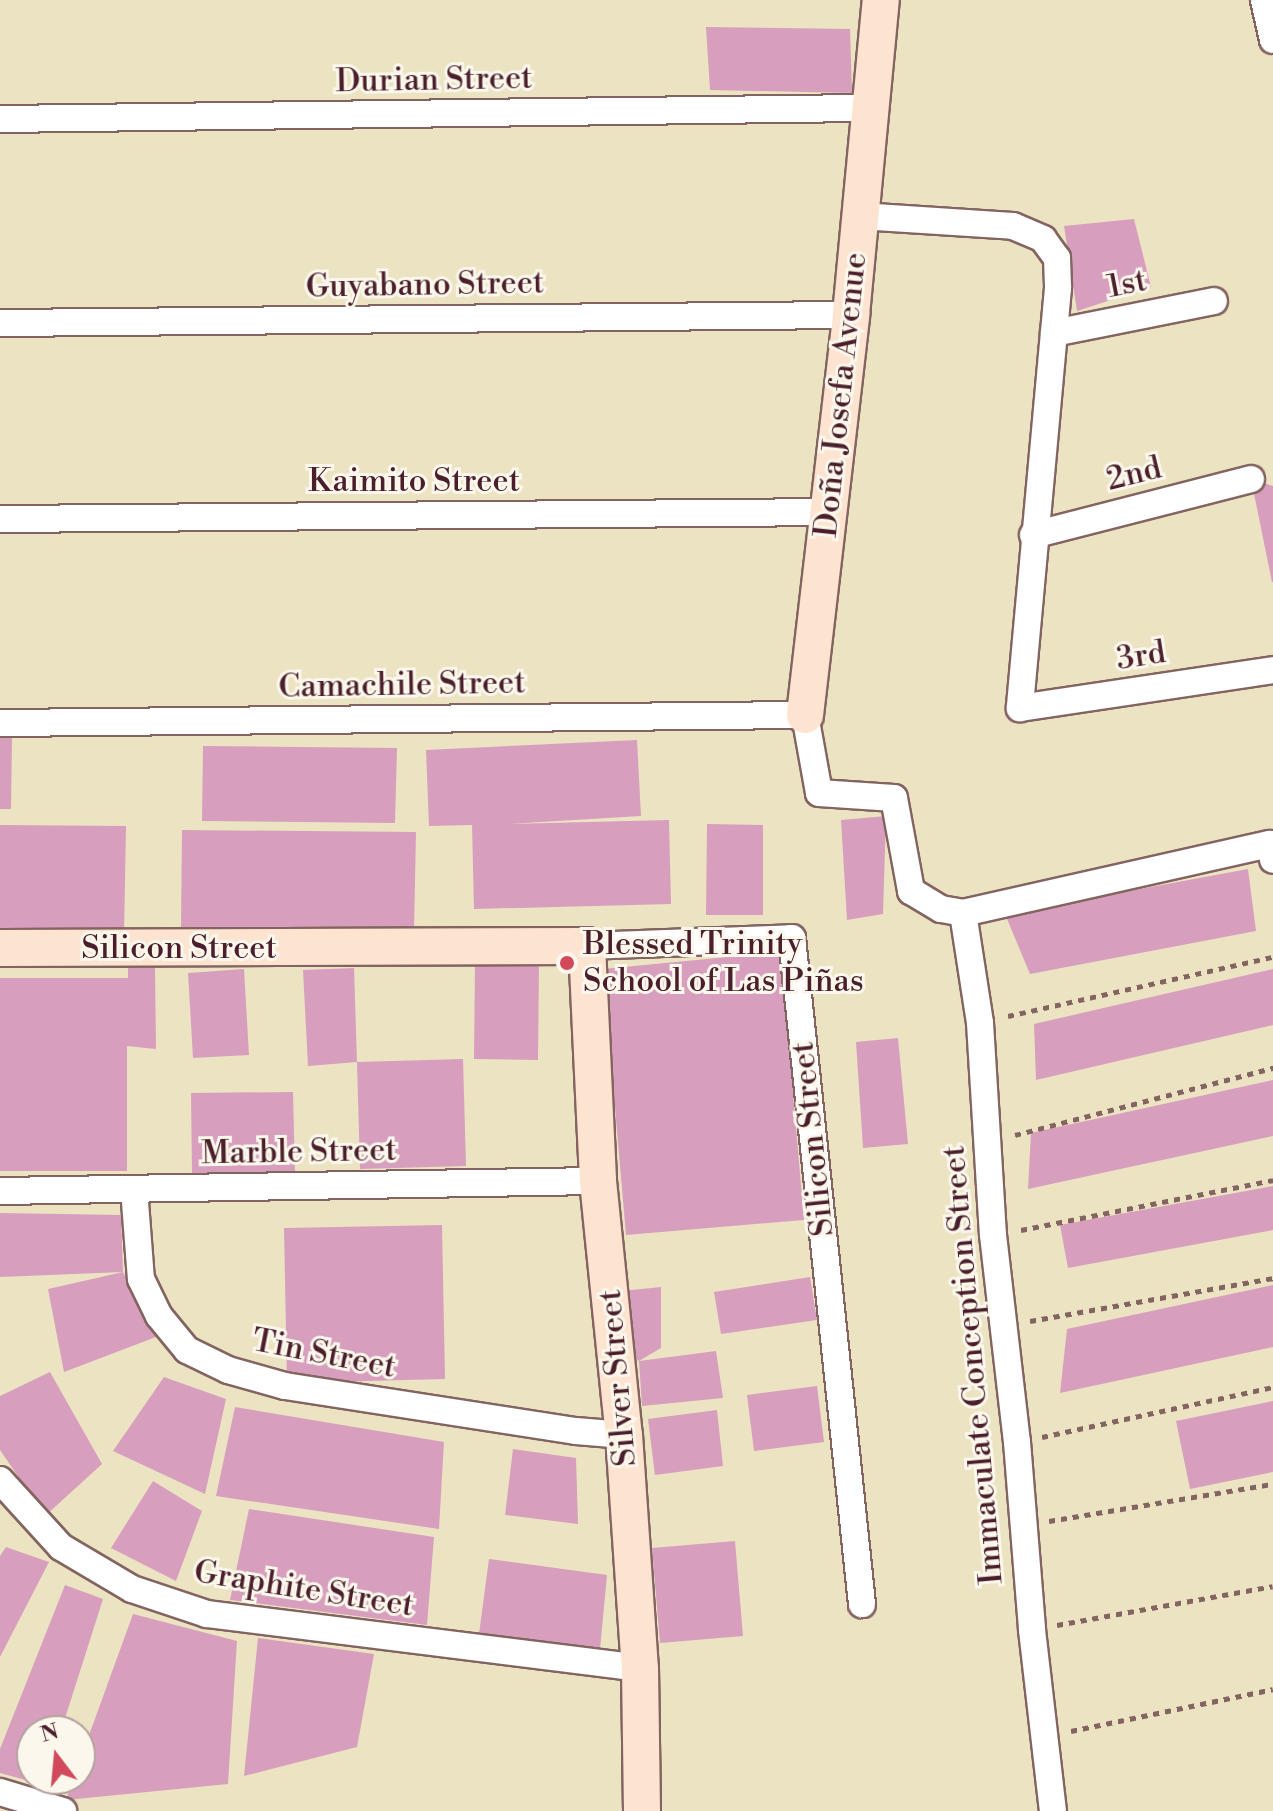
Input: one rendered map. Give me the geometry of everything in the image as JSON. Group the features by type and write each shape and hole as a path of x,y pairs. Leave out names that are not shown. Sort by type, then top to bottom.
{"street":[{"name":"Doña Josefa Avenue","path":"881,0 851,315 805,715 817,789 826,796 889,795 894,798 911,891 928,904 963,913"},
{"path":"1264,0 1273,40"},
{"name":"Durian Street","path":"0,119 869,108"},
{"path":"860,216 1013,226 1043,239 1057,258 1054,333 1033,535"},
{"name":"1st","path":"1054,333 1214,301"},
{"name":"Guyabano Street","path":"0,323 851,315"},
{"name":"2nd","path":"1033,535 1251,479"},
{"name":"Kaimito Street","path":"0,519 829,512"},
{"name":"3rd","path":"1033,535 1020,708 1273,670"},
{"name":"Camachile Street","path":"0,723 805,715"},
{"path":"963,913 1272,852"},
{"name":"Immaculate Conception Street","path":"963,913 980,1023 993,1235 1017,1442 1032,1630 1053,1811"},
{"name":"Silicon Street","path":"0,948 587,946 792,938 862,1604"},
{"name":"Silver Street","path":"587,946 598,1181 624,1435 640,1668 642,1811"},
{"name":"Marble Street","path":"0,1191 598,1181"},
{"name":"Tin Street","path":"134,1189 141,1279 159,1316 187,1350 228,1370 285,1386 576,1431 624,1435"},
{"name":"Graphite Street","path":"0,1480 61,1547 132,1589 207,1614 640,1668"},
{"path":"0,1792 63,1811"}],"path":[{"path":"980,1023 1273,957"},
{"path":"985,1142 1273,1068"},
{"path":"993,1235 1273,1180"},
{"path":"1002,1326 1273,1278"},
{"path":"1017,1442 1273,1387"},
{"path":"1024,1525 1273,1484"},
{"path":"1032,1630 1273,1586"},
{"path":"1046,1736 1273,1689"}],"building":[{"path":"706,27 850,29 852,93 710,90"},
{"path":"1134,219 1151,287 1077,311 1064,226"},
{"path":"1251,479 1273,486 1273,582 1272,582"},
{"path":"0,738 12,738 11,809 0,809"},
{"path":"637,740 641,816 506,824 669,820 671,904 474,909 472,825 429,826 426,750"},
{"path":"203,746 397,748 395,823 202,821"},
{"path":"886,816 883,914 847,920 841,820"},
{"path":"707,824 763,825 763,915 706,915"},
{"path":"0,825 126,826 124,935 0,934"},
{"path":"182,830 416,832 414,930 181,927"},
{"path":"1248,869 1256,931 1030,974 1005,914"},
{"path":"781,952 804,1220 626,1235 603,969"},
{"path":"475,961 539,962 538,1060 474,1059"},
{"path":"128,968 155,968 156,1049 127,1046 127,1171 0,1171 0,978 128,978"},
{"path":"354,968 357,1062 308,1066 303,970"},
{"path":"244,969 249,1055 193,1058 188,973"},
{"path":"1273,969 1273,1025 1036,1080 1034,1024"},
{"path":"898,1038 908,1144 863,1148 856,1042"},
{"path":"463,1059 466,1166 360,1169 357,1062"},
{"path":"1273,1080 1273,1136 1028,1189 1031,1133"},
{"path":"293,1092 295,1172 192,1173 191,1093"},
{"path":"1273,1186 1273,1230 1068,1268 1060,1225"},
{"path":"0,1213 121,1215 123,1272 0,1277"},
{"path":"442,1225 445,1379 287,1383 284,1228"},
{"path":"123,1272 156,1337 64,1372 48,1289"},
{"path":"810,1277 817,1320 721,1334 714,1292"},
{"path":"1273,1285 1273,1347 1060,1393 1067,1329"},
{"path":"661,1287 661,1348 639,1361 629,1352 622,1291"},
{"path":"716,1351 723,1398 642,1406 639,1361"},
{"path":"50,1372 102,1464 45,1516 0,1450 0,1396"},
{"path":"164,1377 226,1399 205,1494 113,1451"},
{"path":"817,1386 824,1442 754,1451 747,1395"},
{"path":"1273,1401 1273,1472 1190,1489 1176,1421"},
{"path":"235,1407 444,1442 439,1529 216,1496"},
{"path":"717,1410 723,1466 655,1475 648,1419"},
{"path":"513,1449 576,1458 578,1524 505,1515"},
{"path":"153,1481 202,1511 176,1581 111,1548"},
{"path":"249,1509 434,1537 427,1625 230,1600"},
{"path":"735,1541 743,1636 660,1643 652,1548"},
{"path":"6,1547 49,1562 0,1657 0,1556"},
{"path":"489,1559 607,1575 600,1649 479,1634"},
{"path":"65,1585 103,1599 66,1715 16,1715 16,1777 0,1773 0,1749"},
{"path":"133,1614 237,1641 228,1784 66,1800 68,1795 96,1795 96,1716"},
{"path":"258,1638 374,1654 357,1747 244,1776"}],"place":[{"name":"Blessed Trinity School of Las Piñas","path":"567,963"}]}
